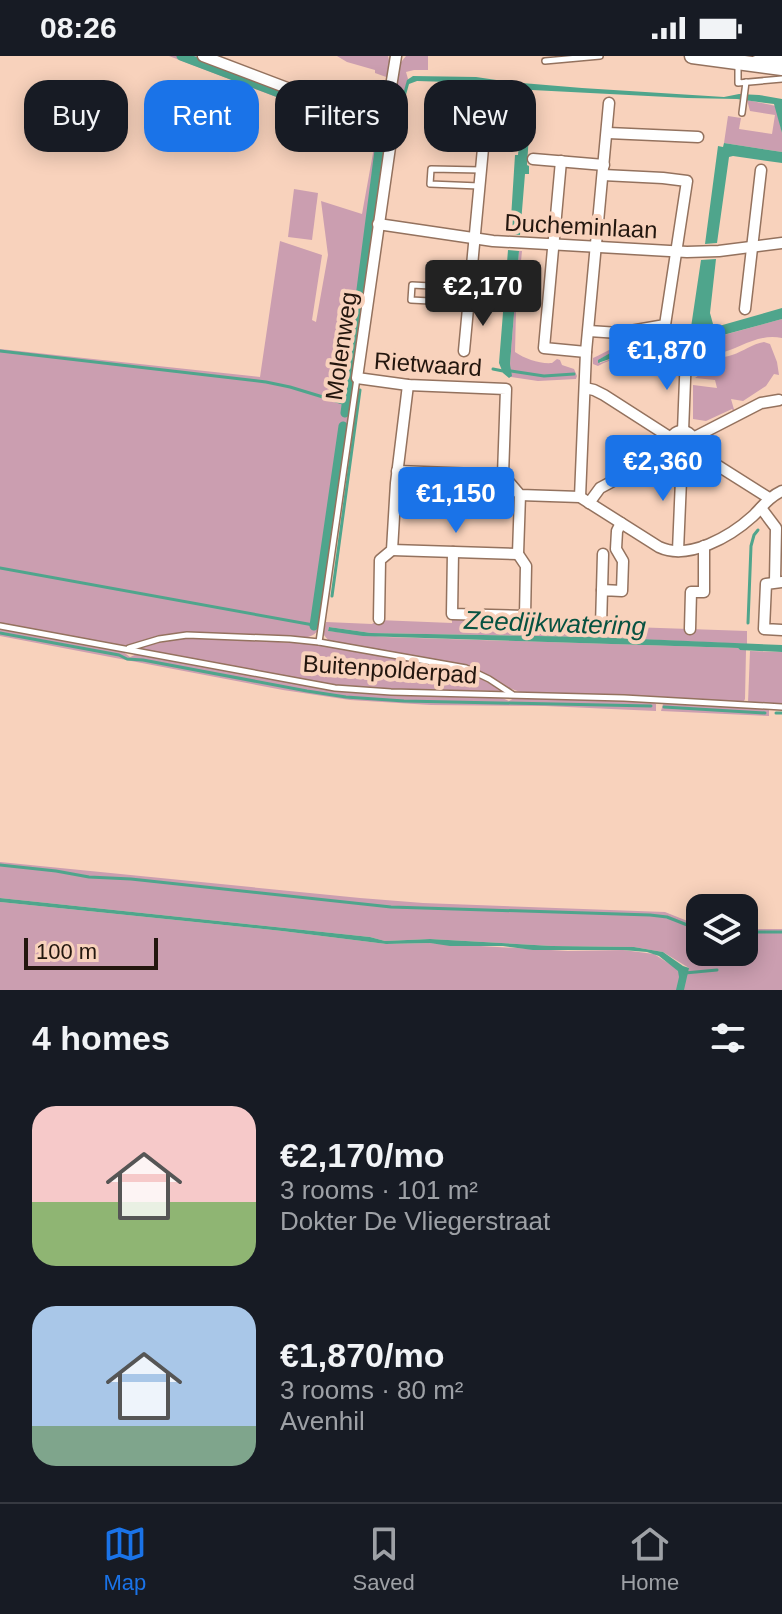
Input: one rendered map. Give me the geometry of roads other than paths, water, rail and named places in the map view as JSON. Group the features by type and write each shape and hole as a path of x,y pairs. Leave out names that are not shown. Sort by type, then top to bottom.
{"street":[{"path":"203,56 275,83"},
{"name":"Molenweg","path":"392,80 396,56"},
{"path":"692,56 782,68"},
{"path":"745,63 782,58"},
{"path":"585,500 586,352 609,103"},
{"path":"608,133 698,137"},
{"name":"Molenweg","path":"357,378 389,152"},
{"path":"464,351 483,152"},
{"path":"533,159 687,181 665,325 619,333 589,331"},
{"path":"561,161 544,348 586,352"},
{"path":"745,309 761,170"},
{"name":"Ducheminlaan","path":"378,224 493,241 676,251 713,252 782,243"},
{"path":"683,431 686,354"},
{"name":"Rietwaard","path":"357,378 408,385 506,389 503,475"},
{"path":"392,550 397,471 408,385"},
{"path":"585,388 604,395 671,444 674,453 686,455 693,450 694,442 690,434 683,431 676,433 671,444 585,500"},
{"path":"693,438 761,403 779,400"},
{"path":"693,450 769,498"},
{"path":"678,551 682,456"},
{"path":"397,471 503,475 520,495 518,554 526,566 525,616 452,614 453,552"},
{"path":"520,495 585,500 662,548 689,551 735,529 769,498 782,491"},
{"path":"761,508 776,528 774,582 764,629 782,630"},
{"path":"602,590 622,591 623,561 616,549 617,531 621,523"},
{"path":"690,629 691,592 704,592 704,546"},
{"path":"379,619 380,560 392,550 518,554"},
{"path":"601,626 603,554"}],"lane":[{"path":"545,61 600,56"},
{"path":"745,63 738,83 782,79"},
{"path":"742,113 746,82"},
{"path":"480,186 430,184 431,169 481,170"},
{"path":"468,303 411,300 412,285 470,288"},
{"name":"Molenweg","path":"319,642 357,378"},
{"name":"Buitenpolderpad","path":"0,626 335,688 406,693 656,699 782,707"},
{"path":"126,649 170,637 196,635 319,642 466,668 513,694"}],"water":[{"path":"413,76 496,80 424,80 409,84 408,88 407,80"},
{"path":"536,84 724,97 759,95 782,99 782,133 774,104 737,99 536,90"},
{"path":"724,143 782,152 782,163 729,157 717,243 705,244 718,146 723,147"},
{"path":"518,152 528,152 529,166 529,174 525,174 520,235 510,234 515,155"},
{"path":"508,250 519,251 510,364 512,376 509,378 499,363"},
{"path":"716,259 710,313 713,324 719,326 782,308 782,319 714,340 697,338 673,347 642,348 598,363 609,353 639,341 677,339 690,334 701,260"},
{"path":"329,627 371,633 594,637 782,645 782,652 363,636 328,631"},
{"path":"0,898 385,941 430,939 634,947 663,952 689,968 684,990 676,990 678,971 659,956 647,952 386,944 0,902"}],"waterway":[{"path":"181,56 275,92"},
{"path":"345,413 379,152"},
{"path":"0,351 266,382 346,404"},
{"path":"493,369 503,371"},
{"path":"511,371 544,376 574,374"},
{"path":"332,596 360,390"},
{"path":"314,626 343,426"},
{"path":"748,623 751,546 758,530"},
{"name":"Zeedijkwatering","path":"0,568 319,626"},
{"path":"0,633 127,659 346,697 651,706"},
{"path":"664,707 765,713"},
{"path":"776,713 782,713"},
{"path":"0,865 89,877 391,907 650,915 686,924"},
{"path":"758,932 782,932"},
{"path":"685,973 717,970"}]}
